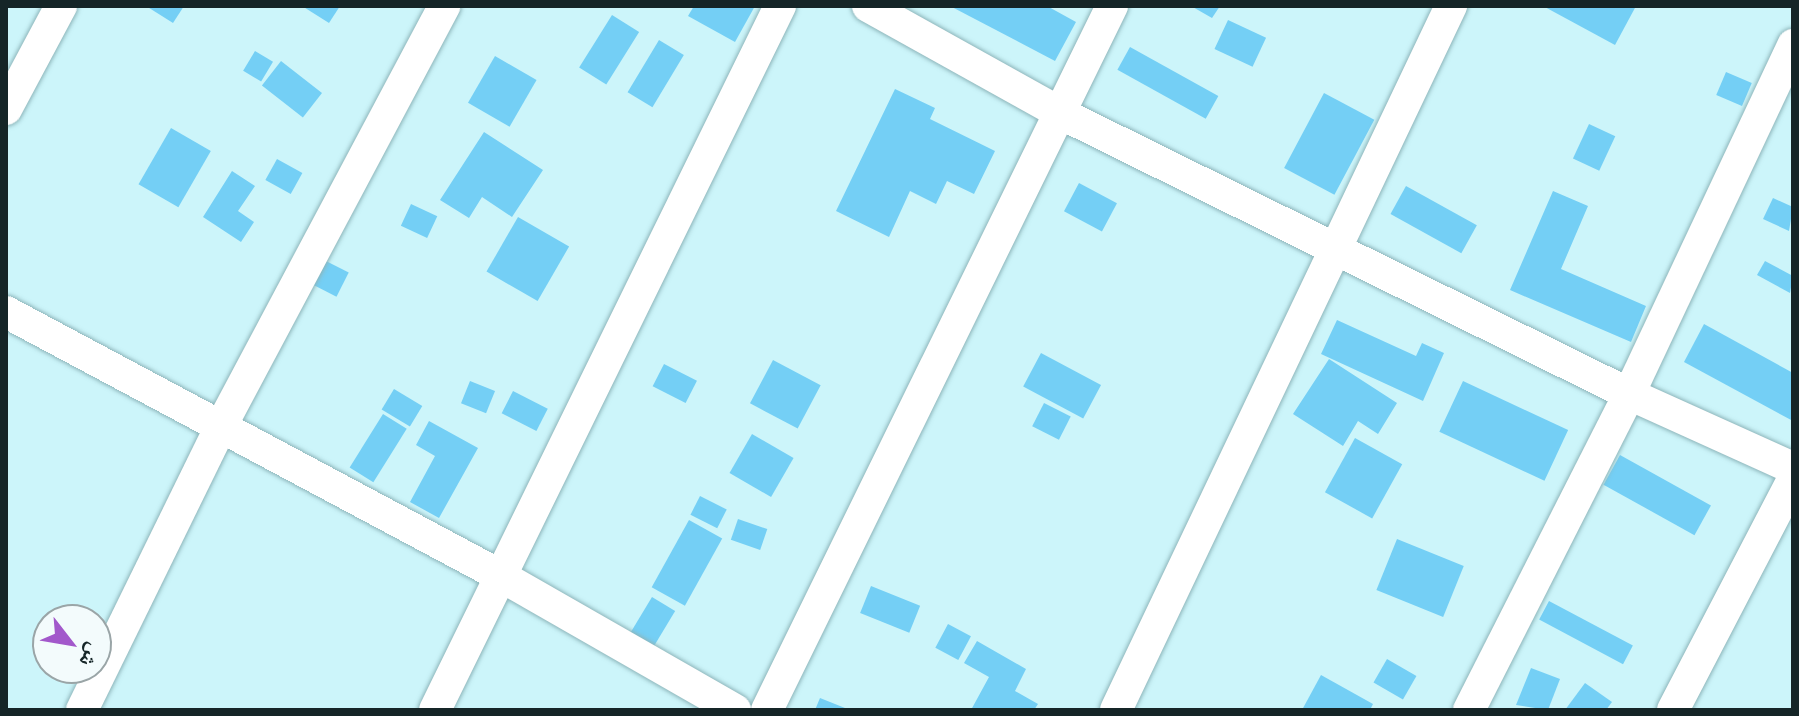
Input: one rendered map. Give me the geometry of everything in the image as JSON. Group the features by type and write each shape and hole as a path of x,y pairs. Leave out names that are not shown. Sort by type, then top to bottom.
{"street":[{"path":"6,109 61,6"},
{"path":"82,710 220,428 444,6"},
{"path":"435,710 780,6"},
{"path":"868,6 1060,113 1629,394 1793,468"},
{"path":"767,710 1112,6"},
{"path":"1116,710 1451,6"},
{"path":"1469,710 1629,394 1793,45"},
{"path":"6,312 501,576 735,710"},
{"path":"1673,710 1793,479"}],"building":[{"path":"146,6 184,6 173,23"},
{"path":"302,6 340,6 329,23"},
{"path":"694,6 755,6 735,42 688,16"},
{"path":"950,6 1047,6 1076,22 1055,61"},
{"path":"1191,6 1220,6 1212,18"},
{"path":"1543,6 1636,6 1615,45"},
{"path":"612,15 639,32 606,85 579,68"},
{"path":"1228,20 1266,38 1253,67 1214,49"},
{"path":"659,40 684,55 652,107 628,92"},
{"path":"1130,47 1218,96 1206,119 1117,70"},
{"path":"255,51 273,62 261,82 243,71"},
{"path":"495,56 537,80 510,127 468,103"},
{"path":"281,61 322,93 303,117 262,85"},
{"path":"1726,72 1752,83 1742,106 1716,95"},
{"path":"895,89 935,108 930,119 995,151 974,194 947,181 936,204 910,191 889,237 836,211"},
{"path":"1324,93 1374,120 1334,195 1284,168"},
{"path":"1589,124 1615,136 1599,171 1573,158"},
{"path":"171,128 211,151 178,207 138,184"},
{"path":"484,132 543,170 512,217 482,197 469,218 440,200"},
{"path":"277,159 302,173 291,194 265,180"},
{"path":"232,171 255,186 238,211 254,222 241,242 203,217"},
{"path":"1079,183 1117,203 1102,231 1064,211"},
{"path":"1406,186 1477,225 1461,253 1390,214"},
{"path":"1553,191 1588,206 1561,269 1646,306 1631,342 1510,290"},
{"path":"1773,198 1793,207 1789,231 1763,219"},
{"path":"411,204 437,216 427,238 401,226"},
{"path":"518,217 569,247 538,301 487,272"},
{"path":"322,259 349,273 336,297 310,283"},
{"path":"1765,261 1793,276 1790,293 1757,275"},
{"path":"1337,320 1416,356 1422,343 1444,353 1423,401 1321,354"},
{"path":"1704,324 1793,373 1793,421 1684,362"},
{"path":"1041,353 1101,385 1083,418 1023,387"},
{"path":"1329,359 1397,403 1378,434 1358,421 1343,446 1293,414"},
{"path":"773,360 821,385 798,429 750,403"},
{"path":"664,364 697,381 686,403 653,386"},
{"path":"470,381 495,391 486,413 461,403"},
{"path":"1463,381 1568,430 1544,481 1439,432"},
{"path":"394,389 422,406 410,427 382,410"},
{"path":"513,391 548,409 536,431 502,413"},
{"path":"1044,403 1071,417 1059,440 1032,426"},
{"path":"383,414 407,429 373,482 350,467"},
{"path":"429,421 478,448 439,518 410,502 435,456 416,445"},
{"path":"752,434 794,458 771,497 730,473"},
{"path":"1355,438 1402,464 1372,518 1325,492"},
{"path":"1620,455 1711,505 1694,535 1604,485"},
{"path":"700,496 727,510 717,528 690,515"},
{"path":"738,519 767,529 760,550 731,540"},
{"path":"689,520 722,538 685,606 652,587"},
{"path":"1397,539 1464,566 1443,617 1376,590"},
{"path":"871,586 920,606 909,633 860,613"},
{"path":"652,597 675,611 653,648 630,634"},
{"path":"1549,601 1633,646 1623,664 1539,620"},
{"path":"948,624 971,636 958,660 935,648"},
{"path":"977,641 1026,669 1015,691 1038,704 1034,710 971,710 989,677 964,663"},
{"path":"1387,659 1416,676 1403,699 1374,682"},
{"path":"1531,668 1560,679 1548,710 1516,705"},
{"path":"1321,675 1373,704 1370,710 1302,710"},
{"path":"1585,683 1612,702 1606,710 1565,710"},
{"path":"820,698 850,710 815,710"}]}
